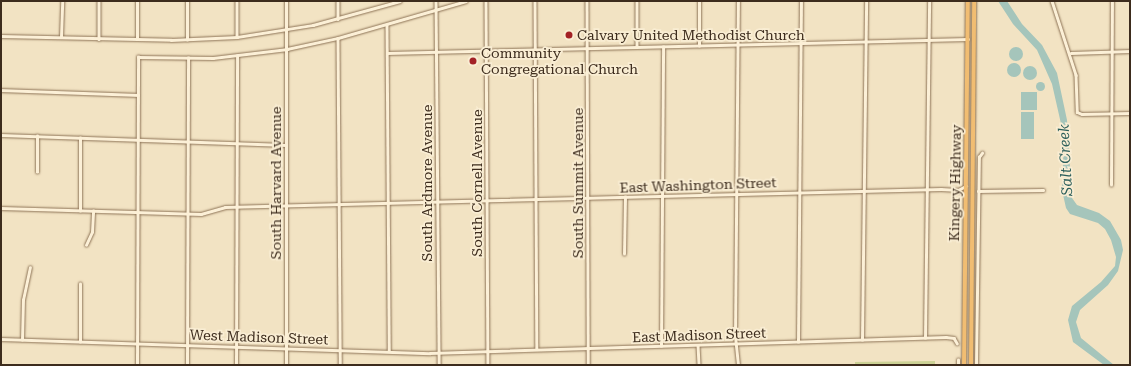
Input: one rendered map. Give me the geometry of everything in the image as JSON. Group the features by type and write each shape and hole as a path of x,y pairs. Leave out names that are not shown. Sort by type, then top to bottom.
{"highway":[{"name":"Kingery Highway","path":"964,365 968,1"},
{"name":"Kingery Highway","path":"971,365 974,1"}],"street":[{"path":"62,1 62,37"},
{"path":"99,1 99,39"},
{"path":"137,1 137,38"},
{"path":"187,40 188,1"},
{"path":"237,1 237,37"},
{"name":"South Harvard Avenue","path":"286,1 286,365"},
{"path":"338,1 338,19"},
{"path":"1,36 187,40 237,37 286,30 338,19 387,3 400,1"},
{"name":"South Ardmore Avenue","path":"436,1 438,365"},
{"path":"137,365 138,57 188,58 237,56 287,49 338,38 387,25 466,1"},
{"name":"South Cornell Avenue","path":"486,1 488,365"},
{"path":"535,1 537,349"},
{"name":"South Summit Avenue","path":"587,1 588,365"},
{"path":"637,1 637,47"},
{"path":"699,1 699,46"},
{"path":"738,1 736,194 736,344 738,365"},
{"path":"798,342 801,1"},
{"path":"862,340 866,1"},
{"path":"926,338 929,1"},
{"path":"1052,1 1070,53 1077,80 1078,113 1130,113"},
{"path":"1111,185 1112,1"},
{"path":"387,25 389,352"},
{"path":"338,38 340,365"},
{"path":"387,53 968,39"},
{"path":"661,346 663,47"},
{"path":"1070,53 1130,51"},
{"path":"236,365 237,56"},
{"path":"187,365 188,58"},
{"path":"1,90 138,94"},
{"path":"1,135 286,145"},
{"path":"36,172 37,136"},
{"path":"80,138 80,211"},
{"path":"976,365 978,191 979,157 982,153"},
{"name":"East Washington Street","path":"1,208 204,214 221,208 236,207 927,189 958,190 966,186"},
{"path":"958,190 966,195"},
{"path":"978,191 1043,190"},
{"path":"624,254 625,197"},
{"path":"86,245 92,232 92,211"},
{"path":"22,340 23,300 30,268"},
{"path":"1,339 80,342 80,284"},
{"name":"East Madison Street","path":"438,352 926,338 951,338 957,343"},
{"name":"West Madison Street","path":"80,342 389,352 438,352"},
{"path":"698,345 699,365"},
{"path":"958,360 958,365"}],"green space":[{"path":"935,361 935,365 855,365 855,362"}],"water":[{"name":"Salt Creek","path":"998,1 1007,1 1022,24 1042,45 1057,73 1067,120 1072,198 1077,205 1099,213 1110,221 1121,240 1123,250 1118,271 1108,285 1080,310 1076,322 1081,338 1114,365 1104,365 1073,342 1068,320 1072,306 1101,282 1115,266 1116,257 1111,240 1105,229 1098,223 1070,214 1066,208 1062,190 1064,137 1052,84 1037,50 1013,24"},
{"path":"1016,47 1021,49 1023,54 1021,59 1016,61 1011,59 1009,54 1011,49"},
{"path":"1011,63 1017,63 1021,67 1021,73 1017,77 1011,77 1007,73 1007,67"},
{"path":"1030,66 1035,68 1037,73 1035,78 1030,80 1025,78 1023,73 1025,68"},
{"path":"1040,81 1045,86 1040,91 1035,86"},
{"path":"1021,92 1037,92 1037,110 1021,110"},
{"path":"1021,112 1034,112 1034,139 1021,139"}],"place":[{"name":"Calvary United Methodist Church","path":"569,35"},
{"name":"Community Congregational Church","path":"473,61"}]}
